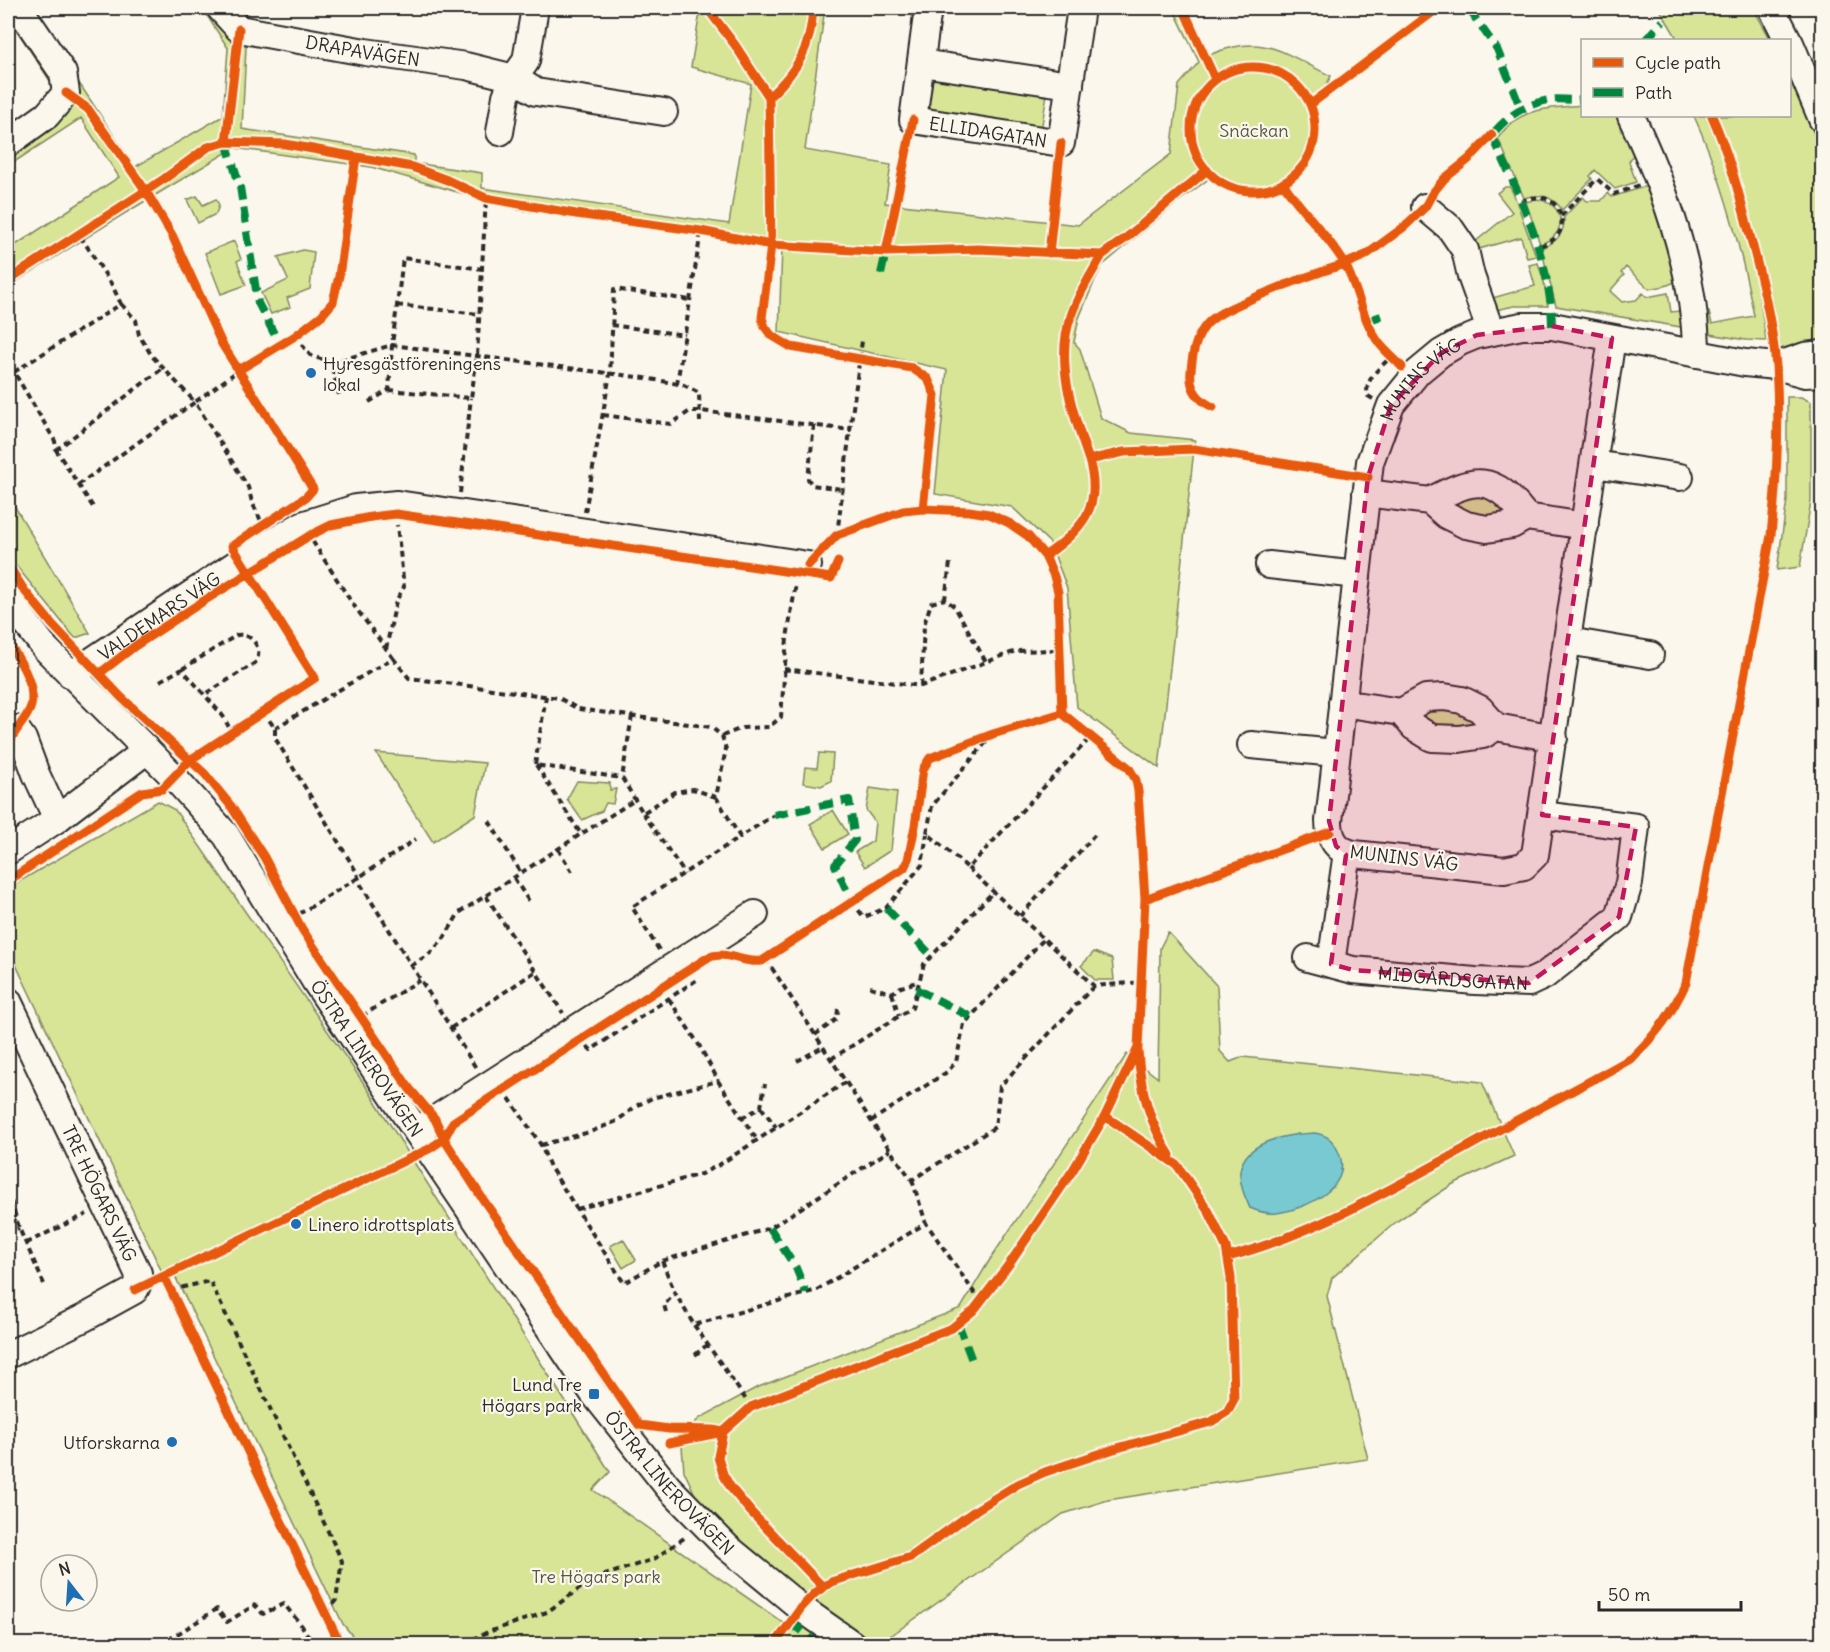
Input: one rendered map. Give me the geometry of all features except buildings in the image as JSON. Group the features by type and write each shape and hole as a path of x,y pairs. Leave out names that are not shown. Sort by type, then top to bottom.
{"street":[{"path":"8,143 47,116 66,93 63,73 19,8"},
{"name":"DRAPAVÄGEN","path":"220,8 239,29 365,52 466,66 514,78 536,92 664,112"},
{"path":"500,132 506,96 514,78 526,61 535,8"},
{"name":"ELLIDAGATAN","path":"928,8 913,120 1061,143 1081,8"},
{"path":"1772,8 1788,39"},
{"path":"1791,47 1822,119"},
{"path":"921,63 1070,85"},
{"path":"1631,117 1669,207 1688,281 1695,323 1696,354"},
{"path":"1425,207 1450,228 1465,250 1471,276 1491,332"},
{"name":"MUNINS VÄG","path":"1612,338 1535,855 1524,866 1515,869 1493,869 1347,852 1336,846 1329,827 1370,462 1391,405 1418,372 1440,353 1460,342 1491,332 1522,326 1552,326 1745,363 1776,366"},
{"path":"1776,366 1805,356 1822,354"},
{"path":"1776,366 1805,374 1822,373"},
{"path":"1594,464 1680,477"},
{"path":"1366,493 1430,501 1460,486 1474,483 1496,487 1514,500 1526,517"},
{"path":"1430,501 1446,515 1466,525 1487,529 1512,525 1526,517 1585,526"},
{"name":"VALDEMARS VÄG","path":"71,675 242,560 302,525 356,508 397,504 804,564"},
{"path":"1269,564 1357,575"},
{"name":"ÖSTRA LINEROVÄGEN","path":"8,600 45,649 147,750 226,835 315,981 594,1394 668,1487 727,1547 801,1608 852,1644"},
{"path":"1568,641 1650,655"},
{"path":"1342,703 1401,712 1426,698 1444,697 1462,700 1480,710 1496,727 1554,738"},
{"path":"1401,712 1414,727 1432,738 1459,739 1483,735 1496,727"},
{"path":"8,728 16,729 23,739 57,819"},
{"path":"1251,745 1336,753"},
{"path":"8,850 57,819 147,750"},
{"name":"MIDGÅRDSGATAN","path":"1347,852 1320,961 1353,970 1475,981 1529,983 1544,976 1619,916 1629,883 1636,827 1542,815"},
{"path":"417,1131 754,914"},
{"name":"TRE HÖGARS VÄG","path":"8,1001 140,1281 135,1290 8,1355"}],"path":[{"path":"1561,216 1597,179 1614,194 1659,179"},
{"path":"458,513 477,356 488,186"},
{"path":"476,194 498,200"},
{"path":"1521,201 1544,198 1557,206 1561,216 1562,227 1556,238 1537,247"},
{"path":"70,239 89,228"},
{"path":"689,229 712,233"},
{"path":"677,384 701,231"},
{"path":"79,234 112,285 121,304 136,320 139,335 152,356 195,402 248,487 252,502 264,525"},
{"path":"389,390 403,258 482,269"},
{"path":"581,531 610,374 614,289 690,300"},
{"path":"14,372 121,304"},
{"path":"397,305 479,314"},
{"path":"611,325 685,335"},
{"path":"304,329 291,339 310,355 331,363 392,345 684,385 699,393 700,422"},
{"path":"837,535 849,430 865,359 862,341"},
{"path":"849,356 865,359"},
{"path":"1376,401 1368,396 1365,389 1367,383 1392,356"},
{"path":"331,363 340,399"},
{"path":"56,450 163,368"},
{"path":"8,369 14,372 56,441 56,450 95,510"},
{"path":"78,485 240,369"},
{"path":"369,402 389,390 471,398"},
{"path":"603,415 671,424 690,411 701,411 849,430"},
{"path":"814,425 808,479 812,485 843,489"},
{"path":"386,650 396,602 404,587 396,514 397,504"},
{"path":"722,736 742,728 769,727 782,717 786,638 804,564 837,535 848,531"},
{"path":"309,536 352,603 409,678 559,698 578,709 711,727 722,736 726,749 716,797"},
{"path":"945,599 950,563"},
{"path":"945,599 955,607 986,662"},
{"path":"921,686 924,626 931,603 945,599"},
{"path":"160,681 237,635 249,636 259,651 260,657 255,663 204,695"},
{"path":"1059,638 1060,661"},
{"path":"784,669 921,686 1016,651 1060,650"},
{"path":"274,728 393,658"},
{"path":"182,669 223,716 232,733"},
{"path":"546,696 536,765 581,834"},
{"path":"272,706 260,715 274,728 275,738 356,871 361,885 451,1028 541,1145 550,1167 624,1283 662,1261 770,1228 890,1150"},
{"path":"632,716 622,778 685,874"},
{"path":"973,741 1003,731"},
{"path":"852,902 864,917 886,908 922,865 932,806 993,734"},
{"path":"968,868 1088,734 1100,743"},
{"path":"536,765 622,778"},
{"path":"643,813 675,792 693,789 716,797 740,837"},
{"path":"411,966 428,955 443,940 459,913 635,800"},
{"path":"671,968 632,907 774,815"},
{"path":"489,821 521,873"},
{"path":"927,833 968,868 1094,986"},
{"path":"1020,916 1095,835"},
{"path":"295,915 358,878 416,839"},
{"path":"558,849 574,875"},
{"path":"514,878 530,903"},
{"path":"831,1059 912,1008 924,964 993,892"},
{"path":"486,896 574,1030 591,1050 698,980"},
{"path":"871,1121 947,1072 956,1062 964,1024 1044,939"},
{"path":"753,963 770,956 815,1035 912,1180 926,1223 980,1302"},
{"path":"451,1028 536,971"},
{"path":"912,1180 995,1127 1000,1086 1094,986 1142,977 1141,993"},
{"path":"354,1008 361,1020 420,980"},
{"path":"870,987 892,993 901,987 918,982"},
{"path":"892,993 899,1016"},
{"path":"669,999 699,1045 718,1081 757,1140"},
{"path":"815,1035 837,1019 838,1009"},
{"path":"797,1061 823,1047"},
{"path":"541,1145 590,1132 618,1121 636,1106 652,1098 718,1081"},
{"path":"577,1209 701,1174 719,1166 846,1082"},
{"path":"765,1084 761,1107 776,1128"},
{"path":"742,1118 761,1107"},
{"path":"8,1191 19,1228 44,1284"},
{"path":"26,1243 106,1206"},
{"path":"694,1325 817,1290 926,1223"},
{"path":"8,1235 19,1228"},
{"path":"662,1261 675,1293 694,1325 751,1407"},
{"path":"176,1301 170,1287 210,1281 342,1561 336,1600 316,1617 313,1644"},
{"path":"974,1310 988,1292"},
{"path":"666,1312 664,1305 675,1293"},
{"path":"695,1354 708,1344"},
{"path":"463,1644 488,1632 547,1612 594,1579 654,1559 680,1542 703,1522"},
{"path":"165,1642 217,1609 227,1622 255,1605 263,1614 284,1604 331,1624"}],"highlighted area":[{"path":"1552,326 1612,338 1542,815 1636,827 1619,917 1529,983 1353,970 1331,964 1346,855 1336,846 1329,821 1368,477 1391,405 1441,353 1477,335"}],"green space":[{"name":"Snäckan","path":"8,8 29,8 135,167 223,116 228,48 202,8 248,8 242,129 414,155 414,163 482,173 482,188 729,224 751,84 691,67 700,12 672,8 825,8 805,150 891,165 885,203 1078,225 1171,154 1179,85 1199,62 1173,8 1186,8 1209,55 1228,48 1259,45 1286,53 1331,76 1316,106 1317,146 1313,157 1298,177 1279,189 1255,195 1234,192 1210,178 1103,265 1079,318 1074,342 1080,349 1101,418 1131,433 1195,440 1159,768 1077,707 1067,588 1050,543 1012,507 935,494 947,370 779,332 782,247 519,210 371,167 234,148 8,287 8,250 119,177 81,118 8,166 8,136 58,93 8,17"},
{"path":"1659,8 1753,8 1770,39 1677,39"},
{"path":"928,71 1048,88 1041,131 921,113"},
{"path":"1791,76 1809,118 1822,159 1822,346 1780,353 1754,233 1727,145 1715,117 1791,117"},
{"path":"1581,105 1581,117 1616,117 1634,153 1629,162 1636,182 1615,189 1595,170 1590,176 1592,179 1562,210 1546,197 1524,198 1498,138 1516,120 1546,109"},
{"path":"1694,117 1706,117 1736,198 1751,254 1766,341 1704,333 1701,313 1709,312 1712,324 1754,316 1730,214"},
{"path":"1505,187 1510,187 1514,195 1536,256 1527,258 1521,237 1479,249 1475,242 1512,212 1497,193"},
{"path":"1644,187 1648,188 1675,282 1649,289 1626,267 1621,273 1624,275 1610,291 1622,302 1636,300 1643,293 1647,297 1668,293 1671,312 1680,311 1681,327 1556,306 1541,248 1558,237 1563,228 1564,217 1583,197 1587,201 1601,201 1608,193 1612,197"},
{"path":"197,196 203,205 216,199 219,205 216,214 198,223 187,200"},
{"path":"1536,199 1546,201 1553,206 1560,220 1556,234 1540,244 1526,202"},
{"path":"234,241 241,259 237,261 246,285 221,294 205,253"},
{"path":"303,250 314,252 310,289 287,298 290,307 271,314 261,293 288,280 278,257"},
{"path":"1538,263 1548,306 1514,306 1491,311 1489,299 1535,286 1529,265"},
{"path":"1787,397 1801,397 1811,402 1811,501 1800,567 1777,570 1787,500"},
{"path":"1483,493 1508,510 1495,515 1481,515 1453,507 1451,503"},
{"path":"8,495 90,633 75,638 8,556"},
{"path":"1436,705 1478,718 1475,726 1438,725 1425,718 1420,712"},
{"path":"376,753 485,763 475,815 433,842"},
{"path":"819,753 833,754 831,781 821,786 803,783 805,767 817,768"},
{"path":"577,781 610,783 610,790 616,789 613,804 606,803 602,811 582,820 567,799"},
{"path":"870,788 897,792 891,850 865,867 855,852 873,841 875,822 866,810"},
{"name":"Linero idrottsplats","path":"158,801 175,810 367,1088 610,1472 593,1490 795,1631 803,1621 833,1644 359,1644 343,1624 172,1270 163,1274 8,948 8,888"},
{"path":"833,810 848,834 825,848 810,824"},
{"path":"1168,932 1217,986 1220,1051 1230,1062 1243,1057 1482,1082 1514,1156 1453,1184 1397,1221 1332,1278 1327,1296 1368,1459 1108,1500 1063,1514 879,1644 875,1644 786,1585 699,1503 684,1471 681,1435 700,1418 756,1388 961,1308 989,1261 1127,1054 1158,1078 1160,948","holes":["1298,1134 1333,1187 1315,1200 1295,1208 1250,1208 1244,1190 1243,1164 1248,1156 1257,1149 1268,1143"]},
{"path":"1094,952 1112,959 1114,980 1095,980 1081,966"},
{"path":"623,1239 636,1260 623,1268 610,1246"}],"water":[{"path":"1315,1133 1329,1139 1338,1151 1341,1164 1340,1175 1334,1185 1314,1201 1289,1211 1270,1213 1250,1208 1243,1190 1240,1171 1250,1152 1281,1137"}],"marked path":[{"path":"1468,8 1497,49 1521,109"},
{"path":"1647,39 1663,21"},
{"path":"1552,326 1546,276 1540,252 1523,204 1492,135 1503,122 1524,108 1553,99 1581,99"},
{"path":"226,142 240,187 258,303 280,345"},
{"path":"881,274 886,252"},
{"path":"1367,321 1384,315"},
{"path":"774,815 849,800 855,840 835,865 852,902"},
{"path":"886,908 932,956"},
{"path":"916,989 971,1017"},
{"path":"770,1228 796,1268 806,1293"},
{"path":"958,1323 973,1363"},
{"path":"791,1622 818,1644"}],"cycle path":[{"path":"707,8 735,45 769,97 771,245 762,318 765,327 771,335 791,347 912,368 928,379 935,395 923,509"},
{"path":"769,97 795,68 806,47 813,8"},
{"path":"1183,8 1215,79"},
{"path":"1311,104 1433,12 1445,8"},
{"path":"226,142 239,29"},
{"path":"1253,67 1277,72 1297,85 1310,105 1315,129 1310,153 1297,173 1277,186 1253,191 1229,186 1209,173 1196,153 1191,129 1196,105 1209,85 1229,72 1253,67"},
{"path":"8,881 142,792 162,789 190,760 315,678 232,546 306,497 313,489 222,344 172,235 146,191 88,109 66,93"},
{"path":"1228,1257 1290,1236 1349,1210 1632,1058 1663,1023 1686,983 1771,535 1777,451 1776,366 1769,314 1736,185 1712,117"},
{"path":"886,252 913,120"},
{"path":"1402,367 1381,346 1373,334 1345,264 1366,255 1404,227 1425,207 1444,179 1469,159 1492,135"},
{"path":"8,280 164,179 208,147 226,142 285,144 412,167 486,198 576,214 701,231 771,245 886,252 978,249 1102,255 1126,238 1207,170"},
{"path":"1049,253 1061,143"},
{"path":"239,370 295,336 322,315 333,302 339,276 356,157"},
{"path":"1213,407 1203,401 1191,383 1195,346 1207,324 1219,314 1242,303 1345,264 1283,183"},
{"path":"1089,460 1077,426 1068,389 1065,370 1066,334 1081,292 1102,255"},
{"path":"808,565 837,535 903,511 923,509 989,514 1009,523 1028,536 1045,556 1069,536 1086,516 1093,491 1089,460 1124,452 1194,449 1368,477"},
{"path":"100,673 135,646 202,602 309,536 331,525 371,517 396,514 831,578 838,562"},
{"path":"775,1644 801,1608 815,1593 831,1582 911,1557 976,1510 1018,1484 1045,1472 1114,1449 1211,1422 1227,1412 1234,1399 1231,1278 1226,1247 1208,1210 1177,1165 1105,1116 1138,1048 1145,899 1138,791 1136,780 1129,768 1062,713 1058,592 1045,556"},
{"path":"8,565 24,590 52,624 121,697 205,774 231,806 264,857 302,929 323,961 409,1088 435,1119 444,1139 482,1198 639,1425 723,1432 718,1457 723,1474 731,1488 823,1587"},
{"path":"8,642 27,676 32,695 28,713 8,745"},
{"path":"135,1290 429,1149 444,1139 453,1122 707,958 721,955 747,961 762,961 904,868 908,860 915,826 923,769 930,758 993,734 1062,713"},
{"path":"1145,899 1330,832"},
{"path":"1138,1050 1147,1105 1156,1130 1170,1155"},
{"path":"669,1443 723,1432 751,1407 952,1328 974,1310 1010,1263 1073,1170 1105,1116"},
{"path":"164,1276 340,1644"}],"place":[{"name":"Hyresgästföreningens lokal","path":"311,373"},
{"name":"Linero idrottsplats","path":"296,1224"},
{"name":"Lund Tre Högars park","path":"594,1394"},
{"name":"Utforskarna","path":"172,1442"}],"park label":[{"name":"Tre Högars park","path":"596,1576"}]}
